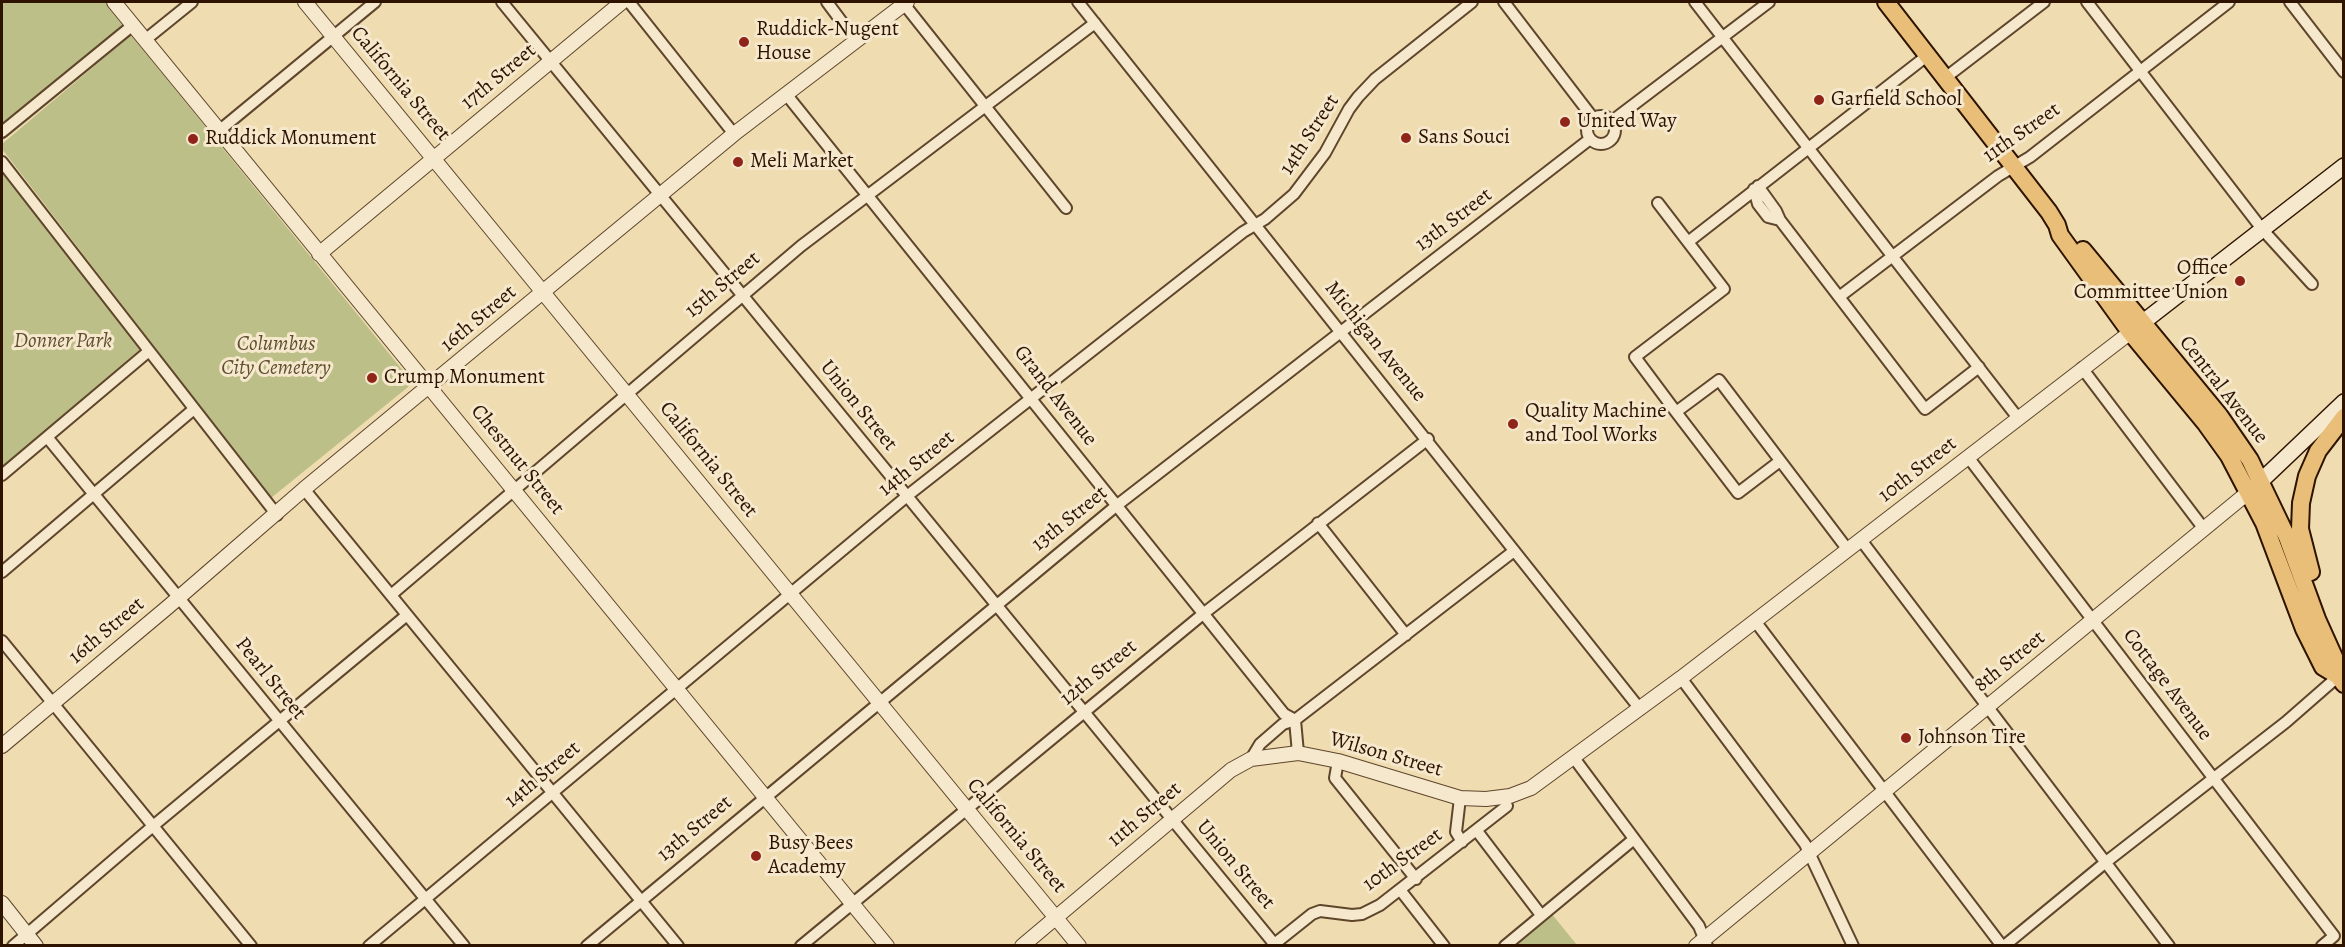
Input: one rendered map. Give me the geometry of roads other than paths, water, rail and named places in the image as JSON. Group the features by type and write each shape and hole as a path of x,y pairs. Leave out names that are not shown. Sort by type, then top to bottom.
{"main road":[{"name":"Central Avenue","path":"1886,2 2057,225 2068,230 2136,328 2219,415 2242,447 2273,547 2304,629 2323,667 2342,677"},
{"name":"10th Street","path":"2136,328 2343,166"},
{"name":"8th Street","path":"2255,486 2343,402"},
{"path":"2317,619 2320,599 2305,555 2300,529 2301,503 2307,476 2319,451 2343,417"},
{"name":"Central Avenue","path":"2255,486 2287,537 2317,619 2342,677"}],"street":[{"name":"Chestnut Street","path":"114,2 887,945"},
{"path":"145,40 192,2"},
{"name":"California Street","path":"304,2 1079,945"},
{"path":"220,130 375,2"},
{"name":"Union Street","path":"502,2 1274,945"},
{"name":"17th Street","path":"319,254 622,2"},
{"path":"629,2 734,134"},
{"path":"827,2 856,41"},
{"name":"Michigan Avenue","path":"1078,2 1428,439 1640,709"},
{"name":"14th Street","path":"369,945 907,497 1242,232 1257,224 1294,194 1311,174 1358,97 1375,79 1472,2"},
{"path":"1504,2 1593,118"},
{"path":"1695,2 2018,418"},
{"path":"1612,121 1769,2"},
{"path":"1945,78 2044,2"},
{"path":"2087,2 2262,228 2312,284"},
{"name":"11th Street","path":"1839,297 1998,176 2030,157 2229,2"},
{"path":"2289,2 2343,72"},
{"path":"905,3 1066,208"},
{"name":"16th Street","path":"2,746 277,515 304,489 734,134 905,3"},
{"name":"15th Street","path":"390,595 742,295 866,196 1095,23"},
{"path":"2,132 133,25"},
{"path":"1688,242 1928,55"},
{"name":"Grand Avenue","path":"786,94 1284,714 1295,720"},
{"path":"1593,118 1602,116 1612,121"},
{"path":"1593,118 1587,130 1590,139 1598,143 1610,140 1614,132 1612,121"},
{"name":"13th Street","path":"587,945 1116,506 1590,139"},
{"path":"2,162 277,515"},
{"path":"1756,188 1758,204 1768,217 1780,220 1925,409 1979,368"},
{"path":"1658,203 1724,289 1635,357 1738,493 1780,461"},
{"name":"10th Street","path":"1274,945 1312,914 1320,911 1362,914 1401,891 1477,831 1509,801 1574,758 1640,709 2136,328"},
{"path":"2,475 149,351"},
{"path":"2082,368 2204,529"},
{"path":"1677,412 1719,380 1848,550"},
{"path":"2,572 194,409"},
{"name":"Pearl Street","path":"47,437 464,945"},
{"name":"12th Street","path":"801,945 1203,614 1428,439"},
{"name":"Cottage Avenue","path":"1968,457 2334,936 2322,945"},
{"name":"8th Street","path":"1702,943 2255,486"},
{"path":"304,489 678,945"},
{"path":"1318,523 1406,635"},
{"path":"1861,540 2169,945"},
{"name":"11th Street","path":"1022,945 1231,770 1251,759 1260,744 1283,724 1295,720 1514,550"},
{"path":"13,945 407,615"},
{"path":"1755,621 2003,945 2342,677"},
{"path":"2,641 251,945"},
{"path":"1681,678 1804,842 1853,945"},
{"path":"1295,720 1298,753"},
{"name":"Wilson Street","path":"1251,759 1298,753 1338,761 1460,798 1509,801"},
{"path":"1574,758 1699,926 1702,943"},
{"path":"1338,761 1335,778 1416,879"},
{"name":"10th Street","path":"1460,798 1455,832 1462,842"},
{"path":"1477,831 1542,915"},
{"path":"1505,945 1635,839"},
{"path":"1401,891 1444,945"},
{"path":"2,903 36,945"}],"place":[{"name":"Ruddick-Nugent House","path":"744,42"},
{"name":"Garfield School","path":"1819,100"},
{"name":"United Way","path":"1565,122"},
{"name":"Sans Souci","path":"1406,138"},
{"name":"Ruddick Monument","path":"193,139"},
{"name":"Meli Market","path":"738,162"},
{"name":"Office Committee Union","path":"2240,281"},
{"name":"Crump Monument","path":"372,378"},
{"name":"Quality Machine and Tool Works","path":"1513,424"},
{"name":"Johnson Tire","path":"1906,738"},
{"name":"Busy Bees Academy","path":"756,856"}],"park label":[{"name":"Donner Park","path":"63,342"},
{"name":"Columbus City Cemetery","path":"276,357"}]}
